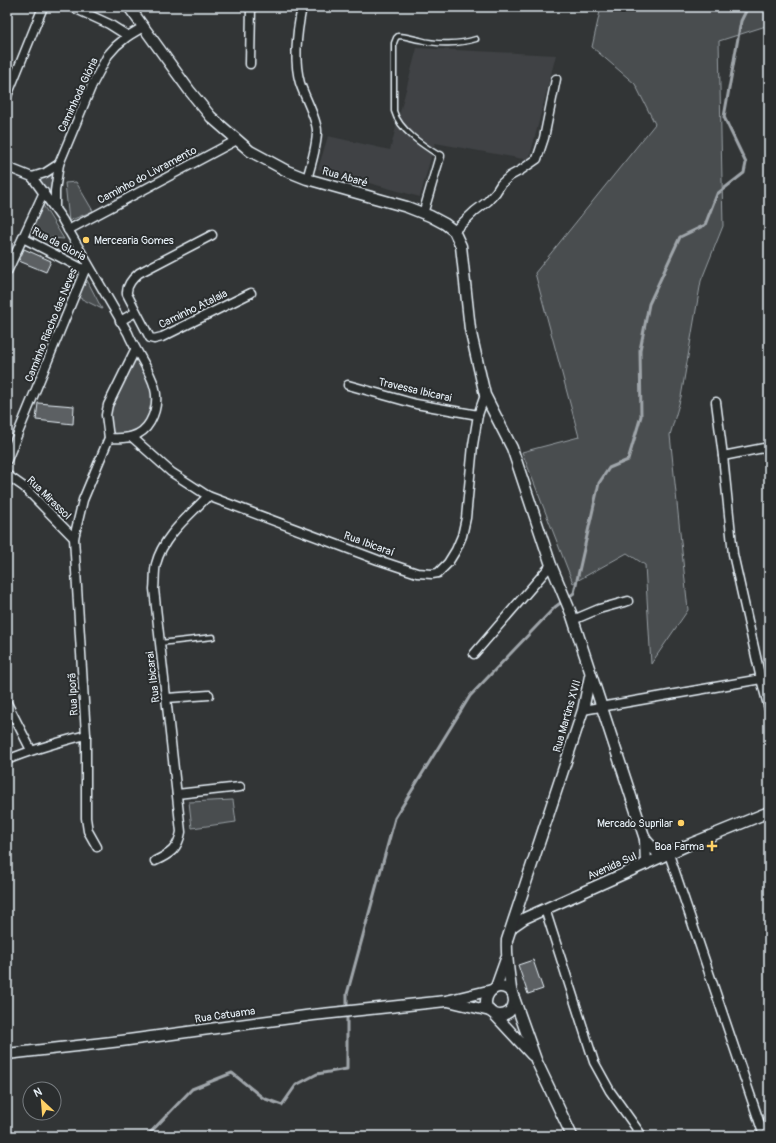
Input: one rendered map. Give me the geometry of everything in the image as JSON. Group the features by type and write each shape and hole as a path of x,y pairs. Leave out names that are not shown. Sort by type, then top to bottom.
{"street":[{"path":"7,96 43,7"},
{"path":"72,7 109,24 128,36"},
{"name":"Rua Abaré","path":"129,7 189,90 211,117 250,151 274,165 307,179 407,208 438,220 454,231"},
{"path":"250,64 251,7"},
{"path":"302,7 296,58 297,71 317,130 316,144 307,179"},
{"name":"Caminhoda Glória","path":"55,209 55,191 59,164 92,85 108,55 128,36 143,26"},
{"path":"485,395 470,329 461,246 454,231 488,201 501,184 510,176 537,159 544,138 556,79"},
{"name":"Caminho do Livramento","path":"68,230 237,140"},
{"path":"423,214 440,156"},
{"path":"32,177 45,173 59,164"},
{"path":"7,167 32,177 44,192 68,230 86,268 128,333 135,350 148,369 157,394 153,417 140,434 132,438 109,438 106,411 135,350"},
{"path":"7,272 44,192"},
{"path":"120,321 136,312 126,292 134,278 148,268 212,235"},
{"name":"Rua da Gloria","path":"23,238 86,268"},
{"name":"Caminho Riacho das Neves","path":"7,460 86,268"},
{"name":"Caminho Atalaia","path":"136,312 150,338 154,339 162,337 251,293"},
{"name":"Travessa Ibicarai","path":"348,384 416,404 478,415"},
{"name":"Rua Ibicaraí","path":"132,438 171,472 208,496 405,569 425,574 438,573 453,557 462,536 466,518 473,444 478,415 485,395"},
{"name":"Rua Martins XVII","path":"485,395 512,448 551,565 572,617 591,674 583,710 507,940 507,957 513,994 536,1060"},
{"path":"716,402 733,554 769,709"},
{"name":"Rua Iporã","path":"96,847 87,824 86,735 74,538 83,500 109,438"},
{"path":"723,456 769,447"},
{"name":"Rua Mirassol","path":"7,475 24,487 74,538"},
{"name":"Rua Ibicarai","path":"155,861 170,853 180,841 182,832 154,589 156,564 168,540 208,496"},
{"path":"474,654 551,565"},
{"path":"572,617 628,601"},
{"path":"591,674 645,839 646,864"},
{"path":"583,710 761,679"},
{"path":"166,698 209,695"},
{"path":"7,703 31,750"},
{"path":"7,760 54,742 86,735"},
{"path":"177,794 240,787"},
{"name":"Avenida Sul","path":"512,927 525,918 665,855 769,812"},
{"path":"645,839 665,855 764,1136"},
{"path":"545,909 594,1062 610,1091 642,1136"},
{"name":"Rua Martins XVII","path":"494,989 507,957"},
{"path":"492,1012 504,1014 514,1005 513,994 505,987 494,989 488,993 486,1002 492,1012 536,1060 572,1136"},
{"name":"Rua Catuama","path":"7,1054 121,1041 313,1015 446,1000 494,989"},
{"name":"Rua Catuama","path":"446,1000 492,1012"}],"lane":[{"path":"440,156 425,147 401,125 396,118 394,111 394,43 398,36 434,42 465,42 476,39"},
{"path":"160,643 212,637"}],"shaded area":[{"path":"601,7 769,7 769,25 719,41 723,226 701,281 681,397 670,435 688,610 651,664 645,565 627,553 573,583 522,452 579,437 535,273 655,124 635,84 592,47"},
{"path":"417,48 556,55 529,160 435,143 420,197 318,169 328,136 390,150"},
{"path":"56,169 52,199 38,179"},
{"path":"76,182 93,211 69,221 65,183"},
{"path":"43,205 64,239 29,236"},
{"path":"87,280 102,309 78,297"},
{"path":"135,346 152,382 155,402 150,413 131,443 117,438 110,427 109,405"},
{"path":"233,800 236,822 192,828 189,802"}],"building":[{"path":"24,249 51,261 46,272 19,261"},
{"path":"38,403 74,406 73,424 36,420"},
{"path":"533,960 543,989 528,994 518,965"}],"waterway":[{"path":"147,1136 192,1089 232,1073 263,1098 282,1105 296,1085 317,1074 347,1069 347,994 395,818 470,696 555,607 574,593 599,483 609,468 628,460 641,416 640,350 649,304 680,237 705,225 717,194 744,173 746,163 724,117 741,21 748,7"}],"place":[{"name":"Mercearia Gomes","path":"86,240"},
{"name":"Mercado Suprilar","path":"681,823"},
{"name":"Boa Farma","path":"712,846"}]}
